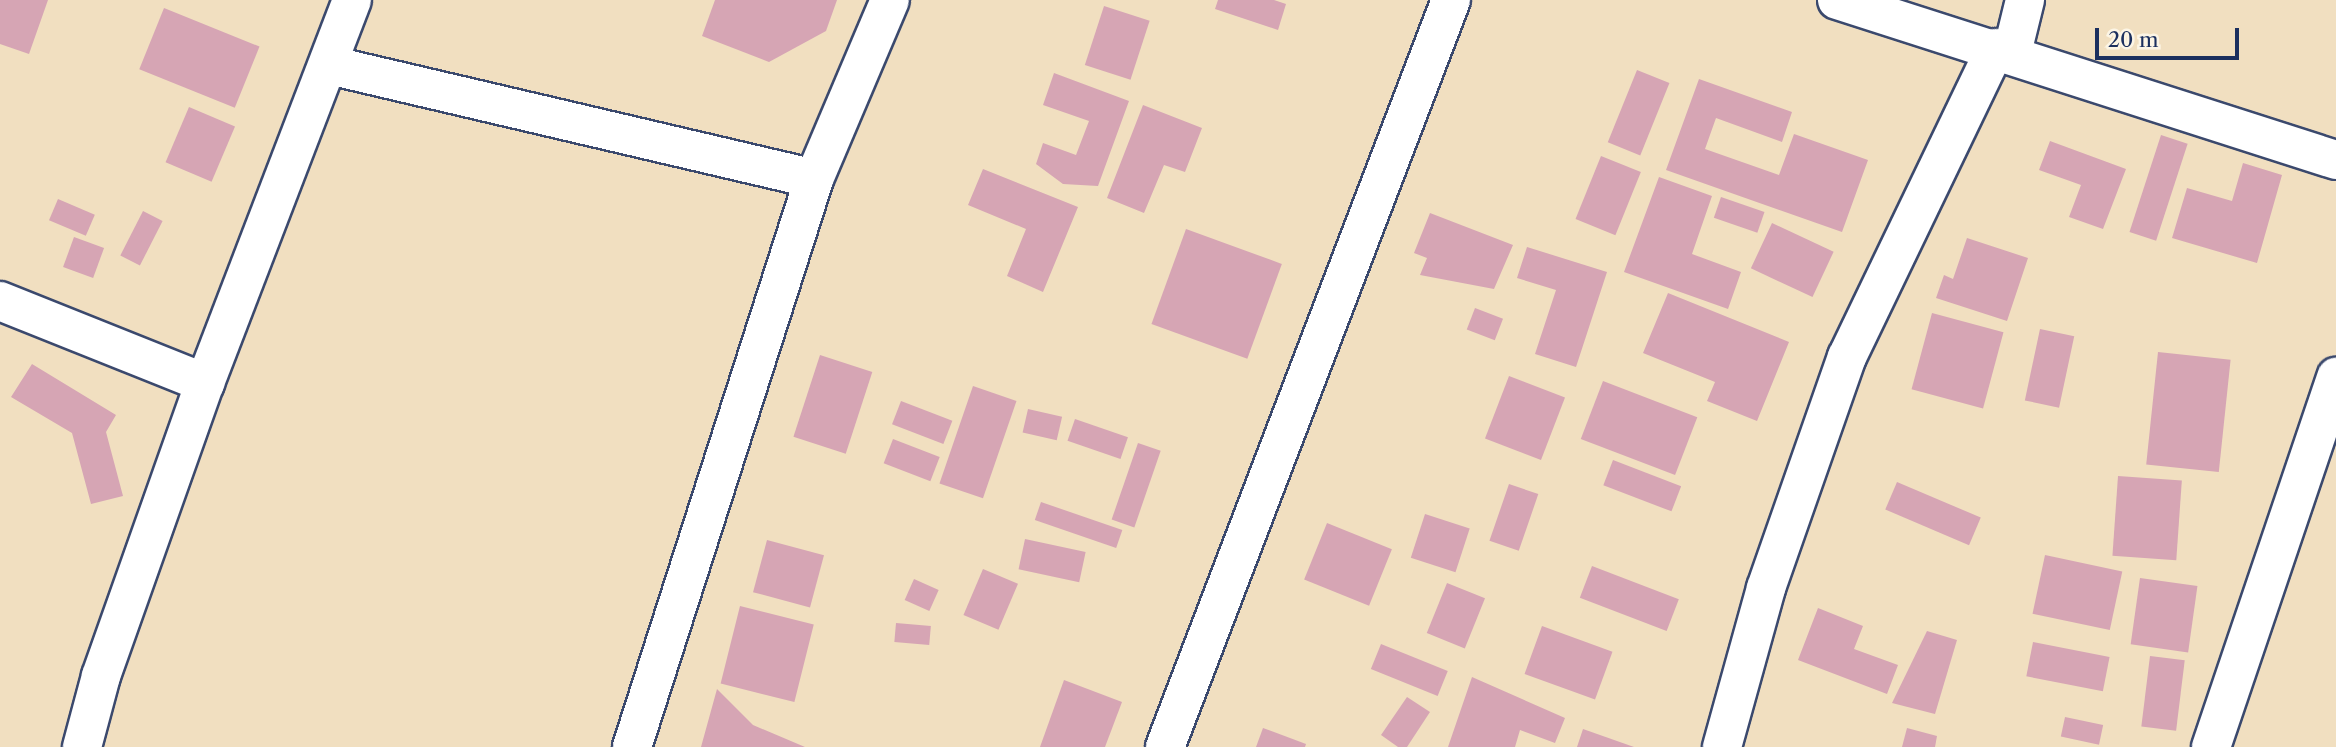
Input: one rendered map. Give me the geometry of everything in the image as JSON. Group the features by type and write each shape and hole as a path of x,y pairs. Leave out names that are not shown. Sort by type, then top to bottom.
{"street":[{"path":"82,747 101,676 205,383 352,0"},
{"path":"632,747 814,179 890,0"},
{"path":"1165,747 1451,0"},
{"path":"1837,0 2004,51 2336,160"},
{"path":"1722,747 1766,588 1847,357 2004,51 2025,0"},
{"path":"328,65 814,179"},
{"path":"0,301 205,383"},
{"path":"2211,747 2336,377"}],"building":[{"path":"0,0 48,0 29,54 0,44"},
{"path":"715,0 837,0 826,31 769,62 702,36"},
{"path":"1218,0 1274,0 1286,4 1278,30 1215,9"},
{"path":"1104,6 1150,21 1130,80 1085,65"},
{"path":"164,8 259,47 235,108 139,69"},
{"path":"1637,70 1669,83 1640,155 1608,142"},
{"path":"1054,73 1129,101 1098,186 1063,184 1036,164 1043,143 1076,155 1089,121 1043,105"},
{"path":"1699,79 1792,112 1782,142 1716,118 1705,149 1779,175 1794,134 1868,160 1842,232 1666,170"},
{"path":"1143,105 1202,128 1185,172 1164,165 1144,213 1107,198"},
{"path":"189,107 235,127 212,182 166,162"},
{"path":"2161,135 2188,144 2156,241 2129,232"},
{"path":"2050,141 2126,169 2103,229 2069,217 2081,185 2039,170"},
{"path":"1601,156 1641,172 1615,235 1576,219"},
{"path":"2243,163 2282,175 2257,263 2172,238 2187,188 2232,201"},
{"path":"983,169 1078,207 1043,292 1007,276 1026,229 968,205"},
{"path":"1659,177 1712,196 1692,254 1741,272 1728,309 1624,272"},
{"path":"1721,197 1764,212 1757,233 1714,218"},
{"path":"58,199 95,215 86,236 49,220"},
{"path":"143,211 163,221 140,266 120,256"},
{"path":"1430,213 1513,245 1494,289 1420,275 1427,258 1414,253"},
{"path":"1772,223 1834,252 1812,297 1751,268"},
{"path":"1186,229 1282,264 1247,359 1151,324"},
{"path":"74,237 104,248 93,278 63,267"},
{"path":"1967,238 2028,258 2007,321 1936,298 1944,275 1953,279"},
{"path":"1527,247 1607,272 1576,367 1535,354 1556,290 1517,278"},
{"path":"1668,293 1789,342 1757,421 1707,401 1715,382 1643,353"},
{"path":"1475,308 1503,319 1495,340 1467,329"},
{"path":"1932,313 2003,332 1983,408 1912,389"},
{"path":"2040,329 2074,336 2059,408 2025,400"},
{"path":"2158,352 2231,360 2219,472 2146,464"},
{"path":"820,355 872,372 846,454 793,437"},
{"path":"32,364 116,415 106,432 123,496 91,504 72,433 11,397"},
{"path":"1509,376 1565,398 1541,460 1485,439"},
{"path":"1603,381 1697,417 1675,475 1581,439"},
{"path":"973,386 1016,401 983,498 939,483"},
{"path":"901,401 952,421 943,444 892,424"},
{"path":"1028,409 1062,417 1057,440 1023,432"},
{"path":"1075,419 1128,437 1120,459 1068,441"},
{"path":"893,439 940,457 930,481 884,463"},
{"path":"1138,443 1161,451 1134,527 1112,520"},
{"path":"1613,460 1681,486 1671,511 1603,485"},
{"path":"2118,476 2182,480 2176,560 2112,556"},
{"path":"1897,482 1981,518 1969,545 1885,510"},
{"path":"1509,484 1538,494 1519,551 1489,541"},
{"path":"1041,502 1122,530 1116,548 1035,520"},
{"path":"1425,514 1470,529 1455,572 1411,558"},
{"path":"1327,523 1392,549 1369,606 1304,580"},
{"path":"1025,539 1086,552 1079,582 1019,569"},
{"path":"767,540 824,555 810,607 753,592"},
{"path":"2045,555 2122,571 2110,630 2033,614"},
{"path":"1592,566 1679,599 1667,631 1580,598"},
{"path":"983,569 1018,584 998,630 963,615"},
{"path":"2140,578 2197,586 2188,652 2131,644"},
{"path":"914,579 939,590 929,611 905,600"},
{"path":"1447,583 1485,598 1465,648 1427,633"},
{"path":"740,606 814,624 794,702 721,684"},
{"path":"1818,608 1863,626 1854,649 1898,665 1887,694 1798,660"},
{"path":"896,623 931,626 929,645 894,642"},
{"path":"1542,626 1612,652 1595,700 1525,674"},
{"path":"1927,631 1957,640 1935,714 1892,703"},
{"path":"2033,642 2110,657 2103,691 2026,676"},
{"path":"1381,644 1448,671 1438,696 1371,669"},
{"path":"2150,656 2185,660 2176,731 2141,726"},
{"path":"1472,677 1565,718 1555,743 1520,730 1515,747 1448,747"},
{"path":"1064,680 1122,702 1105,747 1040,747"},
{"path":"717,689 753,725 805,747 701,747"},
{"path":"1407,697 1430,712 1407,747 1398,747 1381,735"},
{"path":"2065,717 2103,725 2099,745 2061,737"},
{"path":"1263,728 1306,744 1305,747 1256,747"},
{"path":"1907,728 1937,736 1935,747 1902,747"},
{"path":"1583,729 1634,747 1577,747"}]}
